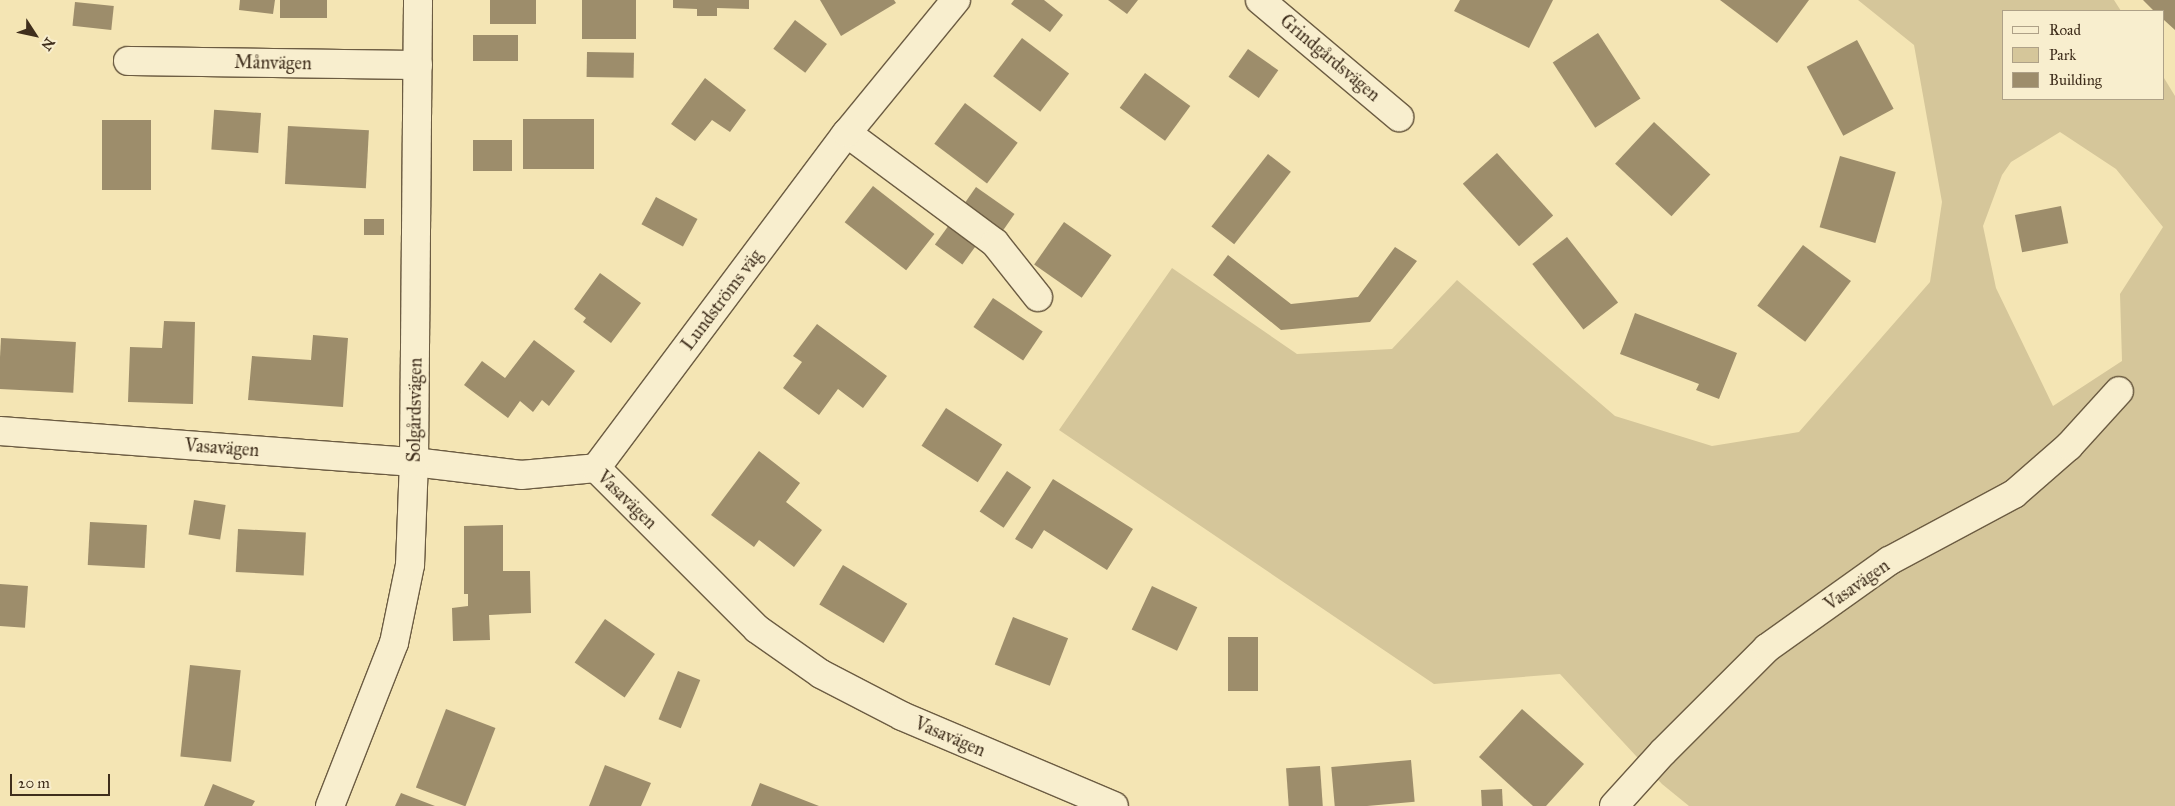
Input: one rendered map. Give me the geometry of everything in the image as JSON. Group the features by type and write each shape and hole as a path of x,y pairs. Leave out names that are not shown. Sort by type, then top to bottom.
{"street":[{"name":"Solgårdsvägen","path":"330,806 394,643 410,565 414,462 418,0"},
{"name":"Lundströms väg","path":"596,468 847,133 956,0"},
{"name":"Grindgårdsvägen","path":"1260,0 1399,117"},
{"name":"Månvägen","path":"128,61 418,65"},
{"path":"847,133 995,243 1038,297"},
{"name":"Vasavägen","path":"1614,806 1663,752 1767,648 1889,561 2014,494 2069,446 2119,391"},
{"name":"Vasavägen","path":"0,431 414,462 520,476 596,468 757,629 821,674 902,716 1114,806"}],"green space":[{"path":"1858,0 2114,0 2120,10 2002,10 2002,100 2165,100 2165,80 2175,96 2175,806 1689,806 1662,784 1560,674 1434,684 1059,430 1172,268 1297,354 1392,349 1457,280 1615,416 1712,446 1799,432 1930,282 1942,202 1914,45","holes":["2060,132 2116,169 2163,227 2120,294 2122,361 2053,406 1996,288 1983,226 2002,175 2011,162"]}],"building":[{"path":"240,0 275,0 273,14 239,10"},
{"path":"280,0 327,0 327,18 280,18"},
{"path":"490,0 536,0 536,24 490,24"},
{"path":"582,0 636,0 636,39 582,39"},
{"path":"673,0 749,0 749,9 717,8 717,16 697,16 697,9 673,8"},
{"path":"820,0 894,0 896,3 841,36"},
{"path":"1014,0 1044,0 1063,15 1050,32 1011,4"},
{"path":"1108,0 1138,0 1127,14"},
{"path":"1460,0 1553,0 1529,48 1454,11"},
{"path":"1720,0 1809,0 1777,43"},
{"path":"2143,0 2175,0 2175,30 2165,21 2165,10 2153,10"},
{"path":"75,2 114,6 111,30 72,26"},
{"path":"795,20 827,44 805,73 773,49"},
{"path":"1598,33 1640,98 1595,128 1553,62"},
{"path":"473,35 518,35 518,61 473,61"},
{"path":"1022,38 1069,74 1040,112 993,76"},
{"path":"1857,40 1894,109 1843,136 1807,67"},
{"path":"1248,49 1278,70 1259,98 1228,77"},
{"path":"587,52 634,53 634,78 587,77"},
{"path":"1145,73 1190,106 1165,141 1120,108"},
{"path":"705,78 746,110 730,132 712,120 695,141 671,124"},
{"path":"965,103 1018,143 987,183 934,144"},
{"path":"214,110 261,113 258,153 211,150"},
{"path":"523,119 594,119 594,169 523,169"},
{"path":"102,120 151,120 151,190 102,190"},
{"path":"1654,122 1710,175 1671,216 1615,164"},
{"path":"288,126 369,130 366,188 285,184"},
{"path":"473,140 512,140 512,171 473,171"},
{"path":"1497,153 1553,215 1519,246 1463,184"},
{"path":"1268,154 1291,172 1234,244 1211,226"},
{"path":"1840,156 1896,172 1875,243 1820,227"},
{"path":"873,186 934,234 906,270 845,222"},
{"path":"976,187 1015,214 1002,231 964,204"},
{"path":"656,197 697,219 683,246 641,224"},
{"path":"2061,206 2068,243 2022,252 2015,215"},
{"path":"364,219 384,219 384,235 364,235"},
{"path":"1064,222 1112,255 1082,298 1034,265"},
{"path":"949,225 977,245 962,264 935,244"},
{"path":"1567,237 1618,302 1583,329 1532,264"},
{"path":"1803,245 1851,281 1805,342 1757,306"},
{"path":"1395,247 1417,261 1370,322 1281,330 1213,275 1228,255 1291,304 1358,297"},
{"path":"600,273 641,303 611,343 583,322 586,318 574,309"},
{"path":"993,298 1043,332 1023,361 973,327"},
{"path":"1635,313 1737,353 1719,399 1696,390 1699,384 1620,354"},
{"path":"164,321 195,322 193,404 128,402 130,347 162,348"},
{"path":"817,324 887,376 863,408 838,389 819,415 783,388 802,362 793,356"},
{"path":"313,335 348,338 343,407 248,400 252,356 311,360"},
{"path":"1,338 76,342 73,393 0,389"},
{"path":"534,340 575,371 549,406 542,400 533,412 520,401 508,418 464,385 482,361 505,378"},
{"path":"946,408 1002,444 978,482 921,446"},
{"path":"759,451 800,483 786,502 822,530 794,567 759,540 754,547 711,515"},
{"path":"1007,471 1031,487 1004,528 980,512"},
{"path":"1053,479 1133,529 1107,570 1044,530 1032,549 1015,539"},
{"path":"194,500 226,505 220,540 189,535"},
{"path":"90,522 147,525 145,568 88,565"},
{"path":"503,525 503,571 530,571 531,613 489,615 490,640 453,641 452,608 468,606 468,594 464,594 464,526"},
{"path":"238,529 306,533 304,575 236,572"},
{"path":"843,565 907,604 884,643 819,604"},
{"path":"0,584 28,586 25,628 0,626"},
{"path":"1152,586 1197,607 1177,651 1132,630"},
{"path":"1013,617 1068,638 1050,686 995,665"},
{"path":"605,619 655,654 625,697 575,662"},
{"path":"1228,637 1258,637 1258,691 1228,691"},
{"path":"190,665 241,670 231,762 180,756"},
{"path":"678,671 700,680 681,728 659,719"},
{"path":"446,709 495,728 466,806 416,787"},
{"path":"1522,709 1584,764 1546,806 1533,806 1479,757"},
{"path":"1411,760 1415,802 1367,806 1335,806 1331,767"},
{"path":"605,765 651,783 641,806 589,806"},
{"path":"1320,766 1323,806 1289,806 1286,768"},
{"path":"760,783 819,806 751,806"},
{"path":"213,784 255,801 252,806 204,806"},
{"path":"1502,789 1503,806 1482,806 1481,790"},
{"path":"401,793 435,806 395,806"}]}
